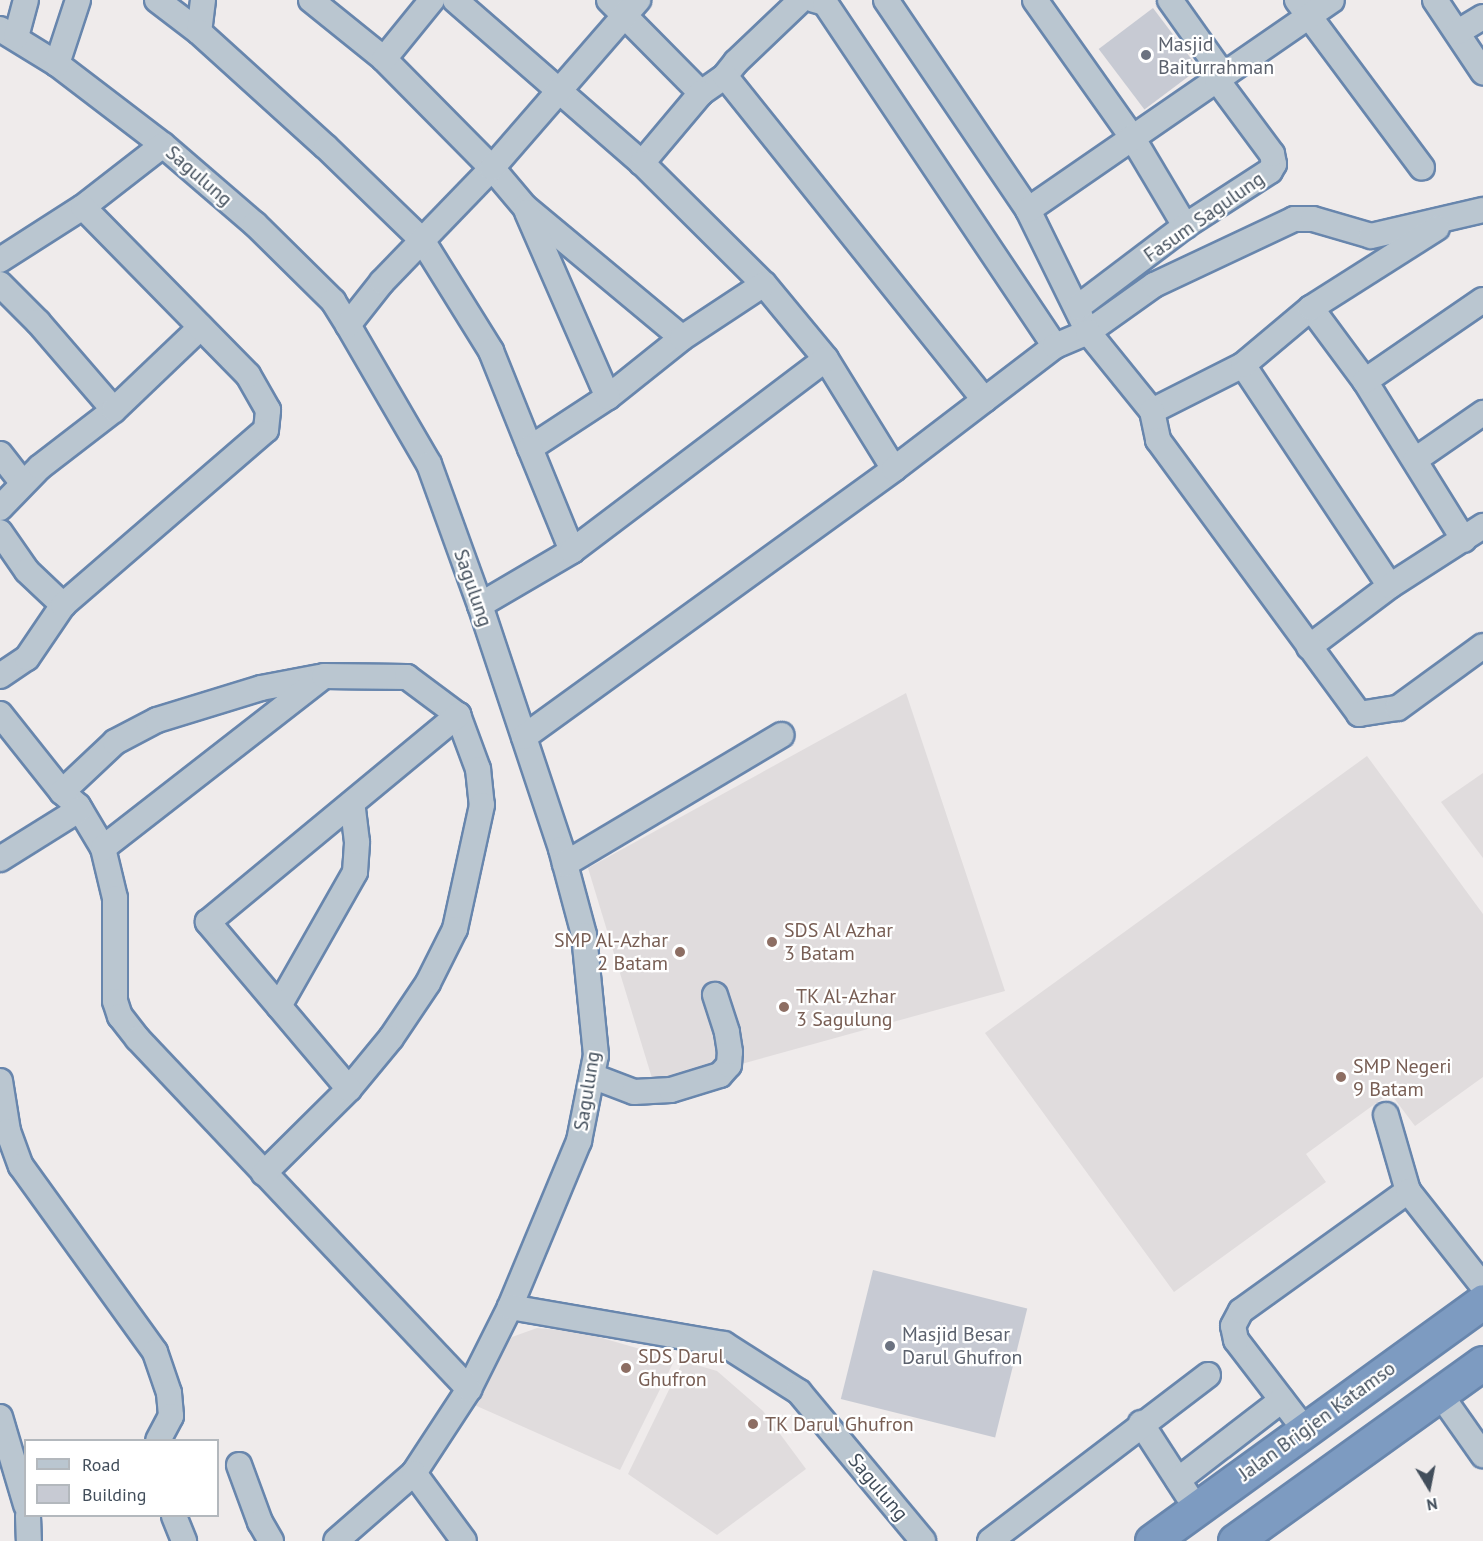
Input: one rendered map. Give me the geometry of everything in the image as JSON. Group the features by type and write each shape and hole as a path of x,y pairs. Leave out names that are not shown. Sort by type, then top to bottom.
{"highway":[{"name":"Jalan Brigjen Katamso","path":"1152,1541 1483,1301"},
{"path":"1235,1541 1483,1363"}],"street":[{"path":"6,35 26,0"},
{"path":"57,64 78,0"},
{"path":"157,0 199,32 326,147 422,240 491,351 572,551"},
{"path":"199,32 203,0"},
{"path":"310,0 384,59 492,168 525,207 682,338"},
{"path":"384,59 432,0"},
{"path":"455,0 642,163 764,284 826,359 894,469"},
{"path":"642,163 701,93 725,76 736,62 801,0"},
{"path":"814,0 825,3 1055,346"},
{"path":"886,0 1028,210 1078,307 1088,332 1152,411 1158,440 1359,714 1398,708 1483,646"},
{"path":"1035,0 1132,137 1185,226"},
{"path":"1170,0 1221,78"},
{"path":"1028,210 1221,78 1302,8 1332,0"},
{"path":"1435,0 1470,42 1483,72"},
{"path":"348,325 382,282 492,168 557,91 624,5 701,93"},
{"path":"1302,8 1422,168"},
{"path":"1470,42 1483,17"},
{"name":"Sagulung","path":"6,35 57,64 163,145 255,224 333,301 429,464 480,605 524,737 565,864 584,935 596,1055 579,1142 510,1307 469,1389 414,1473 336,1541"},
{"path":"725,76 985,400"},
{"name":"Fasum Sagulung","path":"1078,307 1185,226 1270,171 1274,164 1272,154 1221,78"},
{"path":"0,260 84,207 163,145"},
{"path":"0,676 27,658 63,605 266,430 268,410 248,375 84,207"},
{"path":"525,207 608,397"},
{"path":"524,737 894,469 1055,346 1088,332 1154,285 1294,219 1313,219 1371,236 1449,220 1483,210"},
{"path":"1152,411 1243,365 1311,308 1449,220"},
{"path":"0,284 38,322 114,410"},
{"path":"530,448 608,397 682,338 764,284"},
{"path":"1365,381 1483,300"},
{"path":"1309,647 1390,586 1473,533 1415,460 1365,381 1311,308"},
{"path":"0,508 40,467 114,410 201,327"},
{"path":"480,605 572,551 826,359"},
{"path":"1243,365 1390,586"},
{"path":"1415,460 1483,413"},
{"path":"0,454 23,483"},
{"path":"0,532 27,571 63,605"},
{"path":"103,848 324,676"},
{"path":"62,792 115,741 157,720 261,688 324,676 407,677 458,715 478,769 482,805 454,929 428,984 391,1038 350,1089 264,1173"},
{"path":"0,714 62,792 80,809 103,848 115,898 115,1001 120,1016 138,1039 469,1389"},
{"path":"350,1089 208,922 458,715"},
{"path":"565,864 781,735"},
{"path":"279,1006 355,873 357,842 352,803"},
{"path":"0,859 80,809"},
{"path":"592,1076 634,1092 670,1090 720,1075 729,1065 730,1052 727,1032 715,995"},
{"path":"0,1081 8,1131 21,1166 155,1352 169,1393 171,1416 159,1439"},
{"path":"1386,1115 1408,1191 1483,1286"},
{"path":"1305,1430 1236,1340 1233,1326 1241,1311 1408,1191"},
{"name":"Sagulung","path":"510,1307 724,1344 799,1392 923,1541"},
{"path":"990,1541 1208,1374"},
{"path":"1440,1394 1483,1455"},
{"path":"1178,1480 1282,1400"},
{"path":"0,1417 24,1498"},
{"path":"1142,1423 1196,1508"},
{"path":"239,1465 260,1521 271,1541"},
{"path":"414,1473 464,1541"},
{"path":"28,1517 29,1541"},
{"path":"175,1517 184,1541"}],"shaded area":[{"path":"906,693 1005,991 655,1088 588,868"},
{"path":"1367,756 1483,914 1483,1077 1415,1126 1390,1093 1306,1154 1326,1182 1174,1292 985,1033"},
{"path":"1483,773 1483,858 1441,802"},
{"path":"537,1328 581,1332 675,1359 620,1470 470,1403 512,1337"},
{"path":"683,1361 717,1371 763,1411 806,1469 717,1535 628,1474"}],"building":[{"name":"Masjid Baiturrahman","path":"1153,8 1199,69 1144,110 1099,49"},
{"path":"873,1270 1027,1308 995,1438 841,1399"}],"place":[{"name":"Masjid Baiturrahman","path":"1146,55"},
{"name":"SDS Al Azhar 3 Batam","path":"772,942"},
{"name":"SMP Al-Azhar 2 Batam","path":"680,952"},
{"name":"TK Al-Azhar 3 Sagulung","path":"784,1007"},
{"name":"SMP Negeri 9 Batam","path":"1341,1077"},
{"name":"Masjid Besar Darul Ghufron","path":"890,1346"},
{"name":"SDS Darul Ghufron","path":"626,1368"},
{"name":"TK Darul Ghufron","path":"753,1424"}]}
